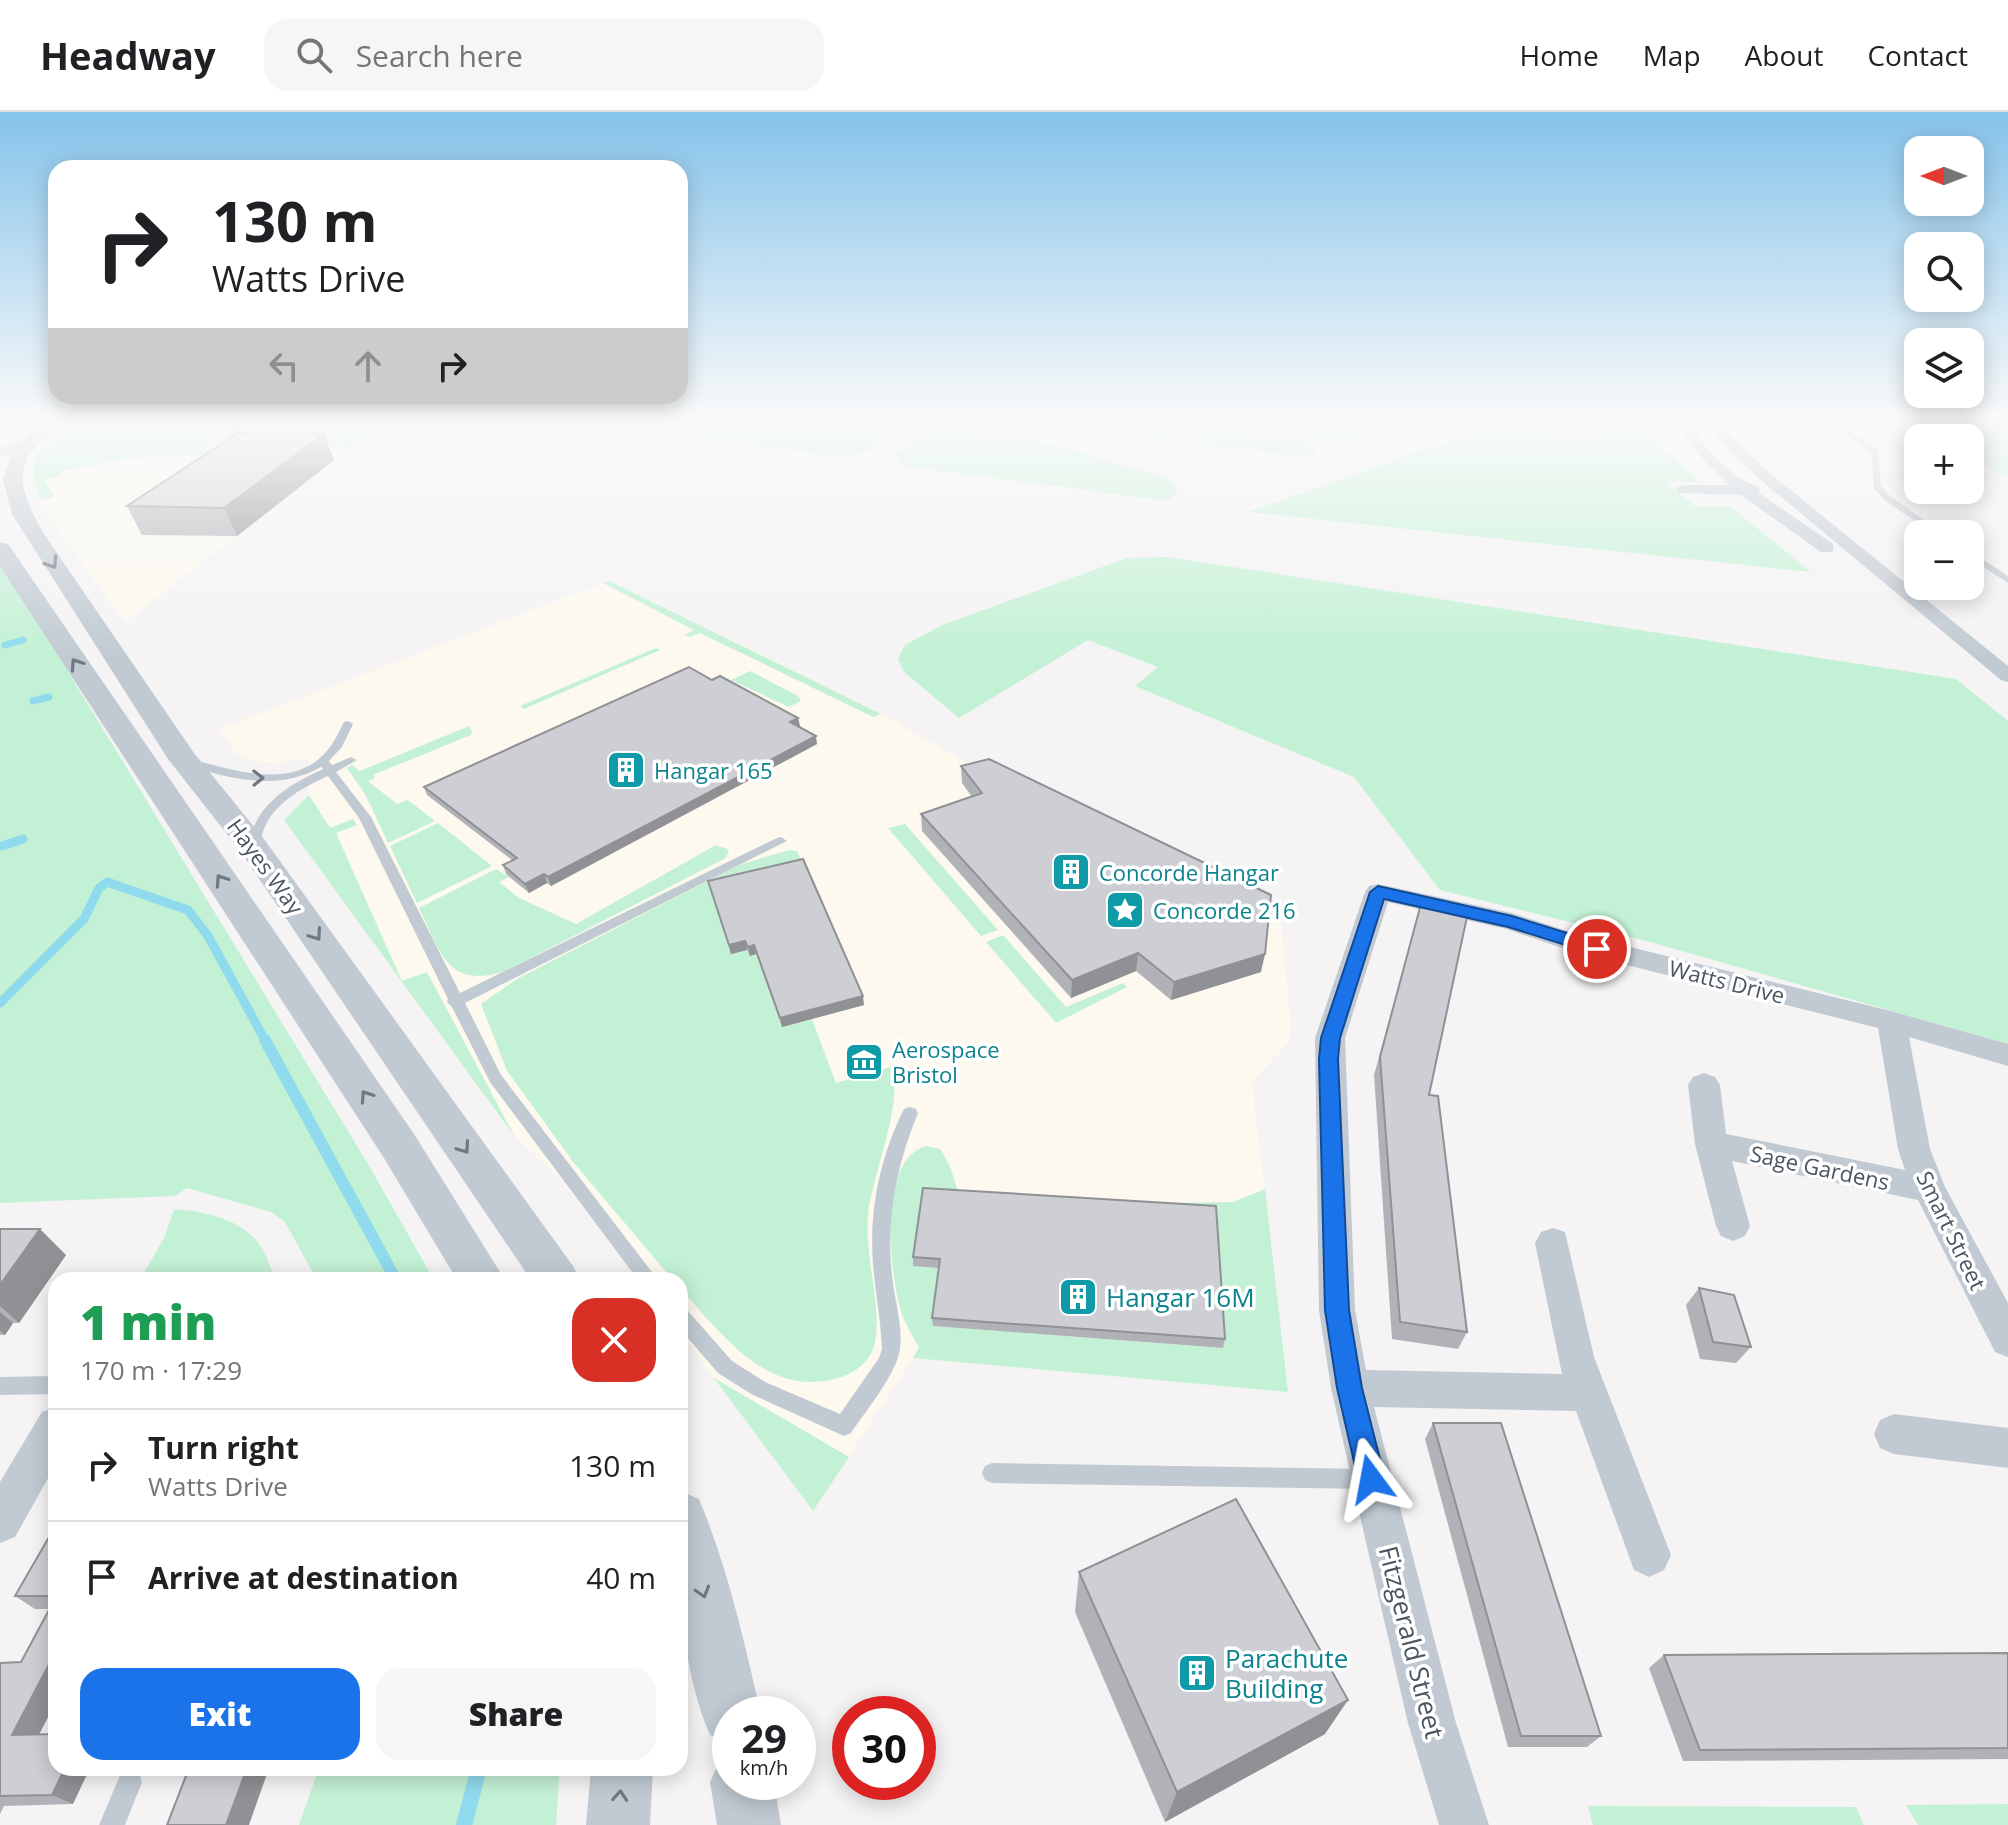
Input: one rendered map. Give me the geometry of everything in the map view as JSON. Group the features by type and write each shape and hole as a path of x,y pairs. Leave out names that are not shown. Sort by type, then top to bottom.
{"street":[{"name":"Hayes Way","path":"14,497 17,506 183,759 253,846 551,1272"},
{"path":"1754,497 1839,556 1913,601"},
{"path":"1790,497 2008,676"},
{"name":"Hayes Way","path":"0,549 390,1133 477,1272"},
{"name":"Watts Drive","path":"1378,892 1512,922 1623,956 1891,1021 2008,1055"},
{"name":"Fitzgerald Street","path":"1378,892 1330,1038 1328,1059 1337,1310 1350,1388 1371,1479 1432,1723 1464,1825"},
{"name":"Smart Street","path":"1891,1021 1914,1149 1929,1189 2008,1340"},
{"name":"Sage Gardens","path":"1704,1085 1711,1144 1733,1226"},
{"name":"Sage Gardens","path":"1711,1144 1929,1189"},
{"path":"1553,1243 1575,1357 1649,1555"},
{"path":"1350,1388 1587,1393"},
{"path":"1894,1434 2008,1448"},
{"path":"0,1522 48,1440"},
{"path":"688,1544 709,1612 727,1696"},
{"path":"618,1825 621,1776"},
{"path":"745,1800 749,1825"}],"lane":[{"path":"1886,497 1919,520"},
{"path":"1984,564 2008,580"},
{"path":"253,846 260,819 277,800 328,767 342,743 348,724"},
{"path":"183,759 230,776 256,779 351,760"},
{"path":"328,767 365,817 454,1002 495,1078 643,1272"},
{"path":"454,1002 781,841"},
{"path":"688,1325 725,1367 758,1388 844,1426 887,1362 891,1349 881,1246 882,1197 889,1160 910,1113"},
{"path":"0,1386 48,1385"},
{"path":"992,1473 1371,1479"},
{"path":"112,1825 130,1782"}],"shaded area":[{"path":"54,497 287,497 125,622 39,503"},
{"name":"Aerospace Bristol","path":"609,581 881,714 990,776 1267,919 1281,921 1291,1028 1288,1043 1252,1082 1288,1392 913,1358 813,1511 688,1343 688,1272 634,1272 560,1178 515,1137 284,820 309,795 308,758 278,763 250,761 235,753 219,729"}],"green space":[{"path":"1136,497 1171,497 1166,501"},
{"path":"1291,497 1684,497 1695,506 1731,507 1811,572 1248,512"},
{"path":"1169,557 1956,679 2008,721 2008,1044 1650,942 1440,890 1354,777 1135,686 1158,667 1088,640 959,718 904,672 898,659 905,645 942,625 1127,558"},
{"path":"0,560 368,1164 429,1272 313,1272 285,1222 271,1212 187,1188 175,1196 0,1203"},
{"path":"609,581 881,714 873,717 700,633 690,637 685,635 694,630 603,583"},
{"path":"656,648 660,650 524,709 520,706"},
{"path":"750,671 798,696 801,701 789,707 731,680"},
{"path":"469,726 473,734 373,775 375,778 368,781 397,804 408,800 435,821 388,843 365,794 347,768 352,765 360,771"},
{"path":"309,795 330,828 353,819 357,825 336,833 402,981 427,972 515,1137 284,820"},
{"path":"438,823 492,866 417,903 390,846"},
{"path":"905,824 998,930 981,936 888,828"},
{"path":"716,845 729,850 726,858 505,971 486,976 458,971 448,963 419,908 496,869 509,877 499,882 519,898 576,924"},
{"path":"789,850 797,851 805,868 731,953 747,950 756,954 782,1027 812,1019 836,1083 891,1067 894,1081 891,1118 868,1215 868,1246 877,1328 875,1342 870,1355 857,1369 838,1378 813,1382 789,1379 768,1371 729,1342 688,1297 688,1272 666,1272 574,1163 507,1071 481,1004 517,979 739,865"},
{"path":"1003,935 1066,1007 1123,983 1127,987 1056,1023 986,942"},
{"path":"927,1146 940,1149 947,1160 959,1197 913,1265 941,1268 934,1326 1222,1348 1163,1211 1169,1203 1233,1202 1265,1189 1288,1392 913,1358 919,1347 904,1318 896,1291 891,1217 900,1171 911,1155"},
{"path":"174,1209 218,1217 239,1226 256,1240 272,1272 145,1272 165,1236"},
{"path":"714,1378 849,1457 813,1511"},
{"path":"316,1776 559,1776 556,1825 299,1825"},
{"path":"2008,1804 2008,1825 1918,1825 1906,1805"},
{"path":"1588,1806 1856,1807 1864,1825 1593,1825"}],"building":[{"path":"141,497 239,497 224,508 127,506"},
{"name":"Hangar 165","path":"689,667 712,680 720,676 798,718 790,722 816,736 548,877 544,874 525,884 503,865 517,858 424,787"},
{"name":"Concorde Hangar","path":"989,759 1271,895 1265,954 1174,982 1138,953 1072,980 921,814 982,793 961,766"},
{"path":"803,859 863,996 780,1018 754,945 748,947 745,941 729,945 708,881"},
{"path":"1422,900 1468,912 1429,1095 1438,1096 1467,1332 1400,1322 1380,1057"},
{"name":"Hangar 16M","path":"923,1188 1216,1206 1225,1339 932,1318 940,1259 913,1257"},
{"path":"0,1229 40,1229 0,1285"},
{"path":"1699,1288 1734,1295 1751,1347 1713,1342"},
{"path":"1433,1423 1501,1423 1601,1736 1521,1736"},
{"name":"Parachute Building","path":"1236,1499 1348,1700 1177,1792 1079,1572"},
{"path":"48,1539 48,1596 15,1596"},
{"path":"48,1612 48,1666 12,1735 48,1734 48,1776 61,1776 52,1795 0,1796 0,1663 21,1662"},
{"path":"2008,1653 2008,1748 1700,1750 1664,1655"},
{"path":"186,1776 244,1776 226,1825 167,1825"}],"waterway":[{"path":"5,645 23,640"},
{"path":"33,701 49,697"},
{"path":"2,846 23,839"},
{"path":"0,1003 84,919 99,888 107,882 188,910 208,936 266,1042"},
{"path":"265,1040 392,1272"},
{"path":"464,1825 477,1776"}],"place":[{"name":"Hangar 165","path":"626,770"},
{"name":"Concorde Hangar","path":"1071,872"},
{"name":"Concorde 216","path":"1125,910"},
{"name":"Aerospace Bristol","path":"864,1062"},
{"name":"Hangar 16M","path":"1078,1297"},
{"name":"Parachute Building","path":"1197,1673"}],"route":[{"path":"1371,1479 1350,1388 1337,1310 1328,1059 1330,1038 1378,892 1512,922 1597,949"}]}
